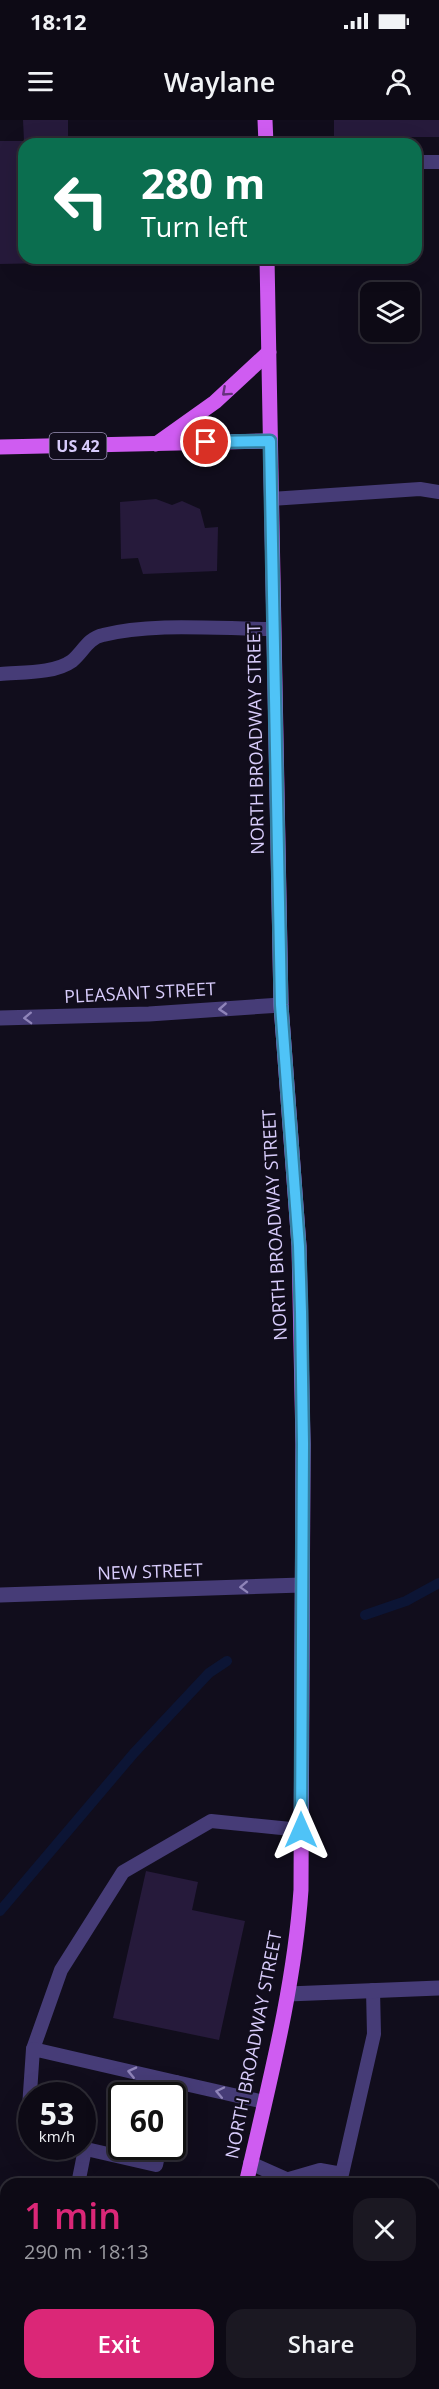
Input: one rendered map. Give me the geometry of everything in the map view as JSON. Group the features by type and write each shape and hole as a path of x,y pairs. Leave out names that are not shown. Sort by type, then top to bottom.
{"main road":[{"path":"265,120 266,138"},
{"name":"NORTH BROADWAY STREET","path":"247,2178 288,1994 297,1939 301,1830 303,1444 299,1246 281,1005 267,264"},
{"path":"156,444 215,402 269,352"},
{"name":"US 42","path":"0,447 270,441"}],"street":[{"name":"PLEASANT STREET","path":"0,1018 149,1014 281,1005"},
{"name":"NEW STREET","path":"0,1595 302,1585"},
{"path":"288,1994 439,1988"}],"lane":[{"path":"422,162 439,162"},
{"path":"271,499 420,489 439,492"},
{"path":"0,674 60,666 72,660 90,641 114,632 171,628 273,629"},
{"path":"31,2082 33,2049 61,1970 123,1872 211,1821 301,1830"},
{"path":"300,2178 320,2170 342,2174 374,2034 373,1990"},
{"path":"33,2049 149,2082"},
{"path":"186,2091 264,2102"},
{"path":"78,2178 79,2160"},
{"path":"137,2160 156,2164 157,2160"},
{"path":"250,2163 286,2178"}],"building":[{"path":"23,120 68,120 68,138 24,138"},
{"path":"334,120 439,120 439,137 334,137"},
{"path":"0,141 18,141 18,264 0,264"},
{"path":"156,499 172,505 182,501 200,509 205,528 218,527 217,571 143,574 138,558 121,559 120,502"},
{"path":"146,1871 198,1882 192,1910 245,1921 219,2040 113,2018"}],"waterway":[{"path":"365,1615 406,1601 439,1583"},
{"path":"0,1911 134,1753 209,1673 227,1661"}],"route":[{"path":"206,442 270,441 281,1005 299,1246 301,1312 303,1444 301,1830"}]}
